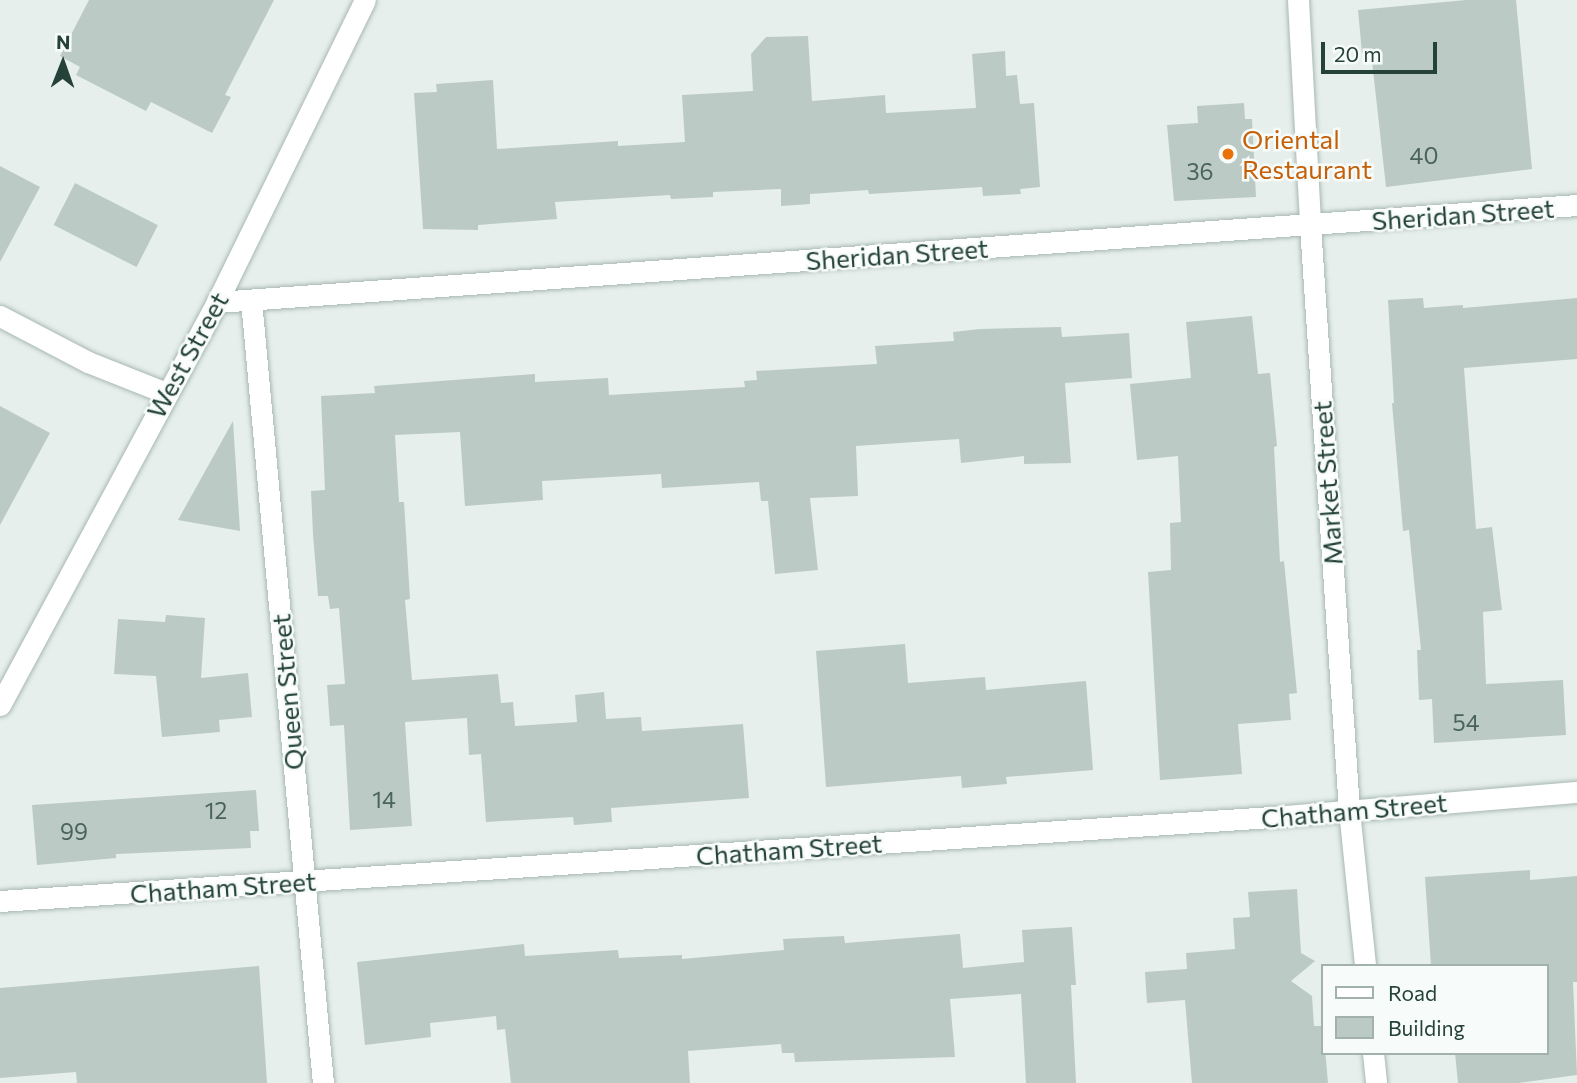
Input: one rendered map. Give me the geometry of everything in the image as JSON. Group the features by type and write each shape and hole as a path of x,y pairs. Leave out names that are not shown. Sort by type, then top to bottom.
{"street":[{"name":"West Street","path":"0,705 217,302 365,0"},
{"name":"Market Street","path":"1298,0 1310,225 1349,810 1364,964"},
{"name":"Sheridan Street","path":"217,302 1577,205"},
{"name":"Queen Street","path":"251,300 323,1083"},
{"path":"0,316 88,362 166,393"},
{"name":"Chatham Street","path":"0,901 1349,810 1577,792"},
{"path":"1373,1055 1376,1083"}],"building":[{"path":"89,0 274,0 225,95 231,97 212,133 151,102 146,111 76,75 80,67 60,56"},
{"path":"1466,0 1516,0 1532,169 1386,187 1371,52 1362,53 1358,10"},
{"path":"808,36 812,101 885,95 886,113 976,108 972,54 1005,51 1006,76 1017,75 1020,104 1034,103 1040,187 1020,189 1021,194 983,196 982,187 869,194 868,190 810,194 810,204 781,206 781,189 713,192 713,197 671,199 670,195 555,202 557,219 478,225 478,230 423,229 414,93 437,92 436,84 493,80 497,149 618,141 618,146 685,142 682,95 753,91 751,54 766,37"},
{"path":"1244,103 1245,119 1252,119 1256,197 1174,201 1167,125 1198,123 1197,106"},
{"path":"0,166 40,187 0,262"},
{"path":"75,183 158,225 137,267 54,225"},
{"path":"1423,298 1424,308 1463,305 1463,308 1577,298 1577,359 1464,368 1476,529 1492,527 1502,610 1483,612 1486,684 1563,680 1566,735 1434,743 1432,699 1419,700 1417,650 1421,650 1409,530 1403,531 1392,403 1388,300"},
{"path":"1252,316 1258,374 1270,373 1277,446 1274,447 1280,562 1284,561 1297,693 1289,694 1291,720 1238,724 1242,774 1160,780 1148,572 1171,570 1170,523 1181,522 1178,456 1137,460 1130,384 1191,378 1186,322"},
{"path":"1061,327 1062,337 1129,333 1132,378 1065,383 1071,463 1024,464 1024,456 961,463 959,439 856,446 858,496 810,498 818,570 775,574 768,501 761,501 759,482 662,488 661,474 542,481 543,500 465,506 460,432 395,435 399,502 404,502 410,599 405,600 412,680 498,674 501,703 513,702 515,726 577,722 575,695 604,692 606,719 641,717 642,731 743,724 749,798 611,808 612,822 574,825 573,817 486,822 481,754 469,755 467,718 405,722 412,826 350,830 344,725 330,726 327,685 345,684 339,608 330,609 328,596 318,596 313,534 311,491 325,490 321,396 375,393 374,386 535,374 535,382 608,378 609,395 745,387 744,381 757,380 756,371 877,364 875,346 954,341 953,332 980,329"},
{"path":"0,406 50,433 0,525"},
{"path":"233,421 240,531 178,520"},
{"path":"166,615 205,618 201,678 248,673 252,717 219,720 220,732 162,737 156,676 114,674 118,619 165,622"},
{"path":"905,644 908,683 985,677 986,690 1086,681 1093,770 1006,777 1007,784 962,788 961,776 826,787 816,651"},
{"path":"256,790 259,831 250,831 251,848 116,854 116,858 37,865 32,805"},
{"path":"1530,870 1530,880 1577,876 1577,982 1573,982 1577,1075 1518,1083 1458,1083 1455,1055 1549,1055 1549,964 1431,964 1425,877"},
{"path":"1297,889 1301,953 1315,961 1291,981 1312,996 1314,1026 1322,1026 1322,1055 1326,1055 1328,1083 1192,1083 1185,1000 1147,1003 1145,972 1187,969 1186,953 1235,949 1233,918 1250,917 1248,892"},
{"path":"1072,927 1076,985 1071,985 1076,1083 1026,1083 1021,994 950,999 955,1057 795,1062 794,1053 782,1053 781,1044 688,1051 690,1083 511,1083 505,1029 497,1030 496,1016 430,1023 431,1037 365,1045 357,962 524,944 525,956 618,950 619,958 682,955 682,959 784,950 783,939 844,936 845,943 960,934 963,968 1024,962 1022,930"},
{"path":"259,966 267,1083 77,1083 76,1072 0,1078 0,988"}],"place":[{"name":"Oriental Restaurant","path":"1228,154"}]}
